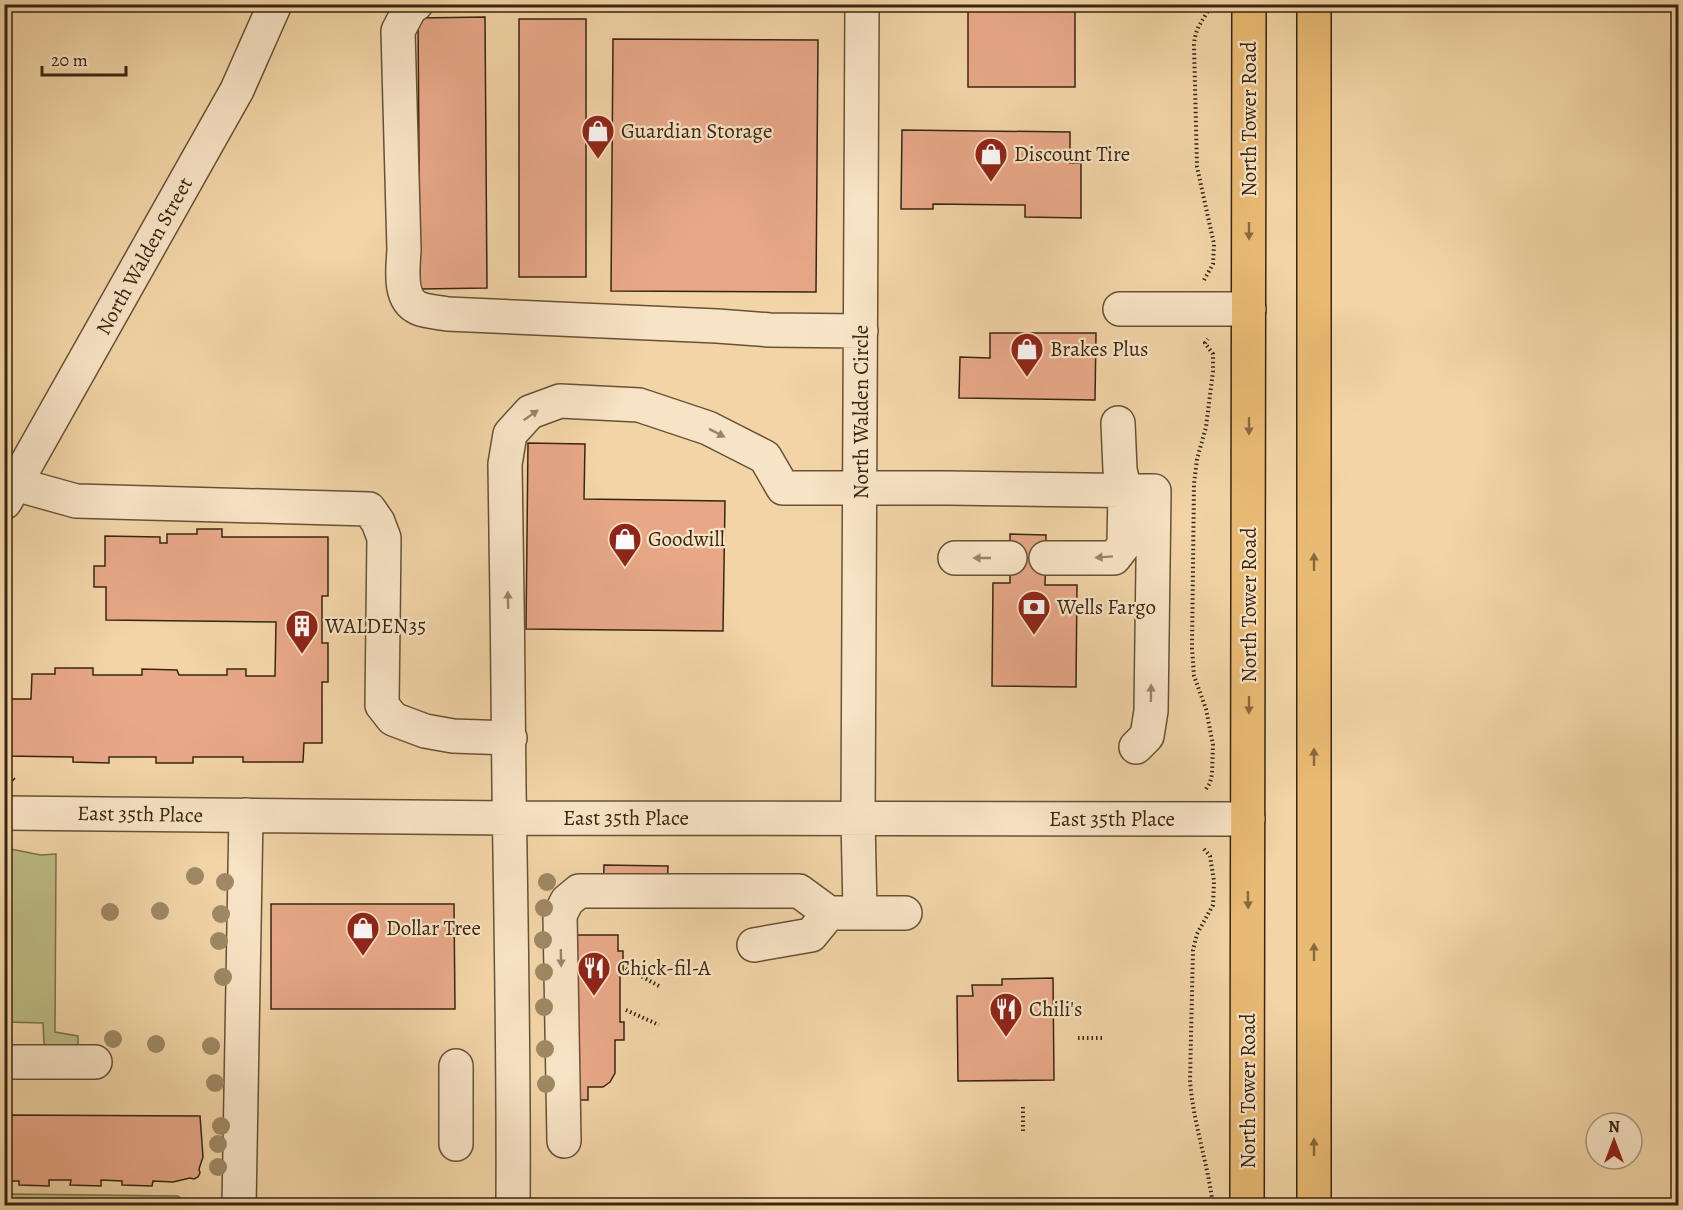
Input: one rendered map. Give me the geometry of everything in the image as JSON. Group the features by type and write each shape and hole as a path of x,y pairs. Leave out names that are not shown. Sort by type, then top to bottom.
{"main road":[{"name":"North Tower Road","path":"1247,1206 1249,4"},
{"path":"1314,4 1314,1206"}],"street":[{"name":"North Walden Street","path":"10,494 237,90 275,4"},
{"path":"416,4 410,8 398,31 403,282 408,299 418,308 447,314 770,330 861,331"},
{"name":"North Walden Circle","path":"845,912 858,819 862,4"},
{"path":"1120,309 1249,309"},
{"path":"513,1206 514,1066 505,464 510,435 530,412 561,401 639,405 708,428 765,457 783,488 1154,491 1151,711 1147,736 1136,747"},
{"path":"1046,558 1114,558 1124,545 1125,491 1120,470 1118,423"},
{"path":"10,494 76,501 369,509 378,522 384,538 382,705 393,719 425,731 453,736 510,738"},
{"path":"955,558 1010,558"},
{"name":"East 35th Place","path":"4,813 510,818 1248,819"},
{"path":"239,1206 246,815"},
{"path":"564,1141 561,915 567,901 579,891 799,891 845,912 905,913"},
{"path":"754,945 811,935 845,912"},
{"path":"4,1062 95,1062"},
{"path":"456,1066 456,1144"}],"path":[{"path":"1209,283 1204,279 1213,264 1214,244 1197,167 1194,45 1201,20 1212,4"},
{"path":"1202,793 1210,783 1213,745 1206,709 1194,676 1192,648 1194,484 1197,459 1206,428 1213,371 1213,354 1205,343 1209,338"},
{"path":"4,769 19,784"},
{"path":"1203,842 1201,846 1210,856 1214,881 1213,905 1197,934 1193,950 1190,1080 1196,1123 1210,1180 1213,1206"},
{"path":"626,968 659,986"},
{"path":"626,1010 659,1025"},
{"path":"1078,1038 1105,1038"},
{"path":"1023,1106 1023,1131"}],"shaded area":[{"path":"5,848 41,855 56,854 55,1032 78,1036 76,1048 46,1047 43,1023 5,1022"},
{"path":"11,1194 178,1196 189,1205 5,1205 5,1199"}],"building":[{"path":"968,4 1075,4 1075,87 968,87"},
{"path":"485,17 487,288 420,289 418,18"},
{"path":"519,19 586,19 586,277 519,277"},
{"path":"613,39 818,40 816,292 611,291"},
{"name":"Discount Tire","path":"902,130 1070,132 1070,163 1081,163 1081,218 1025,217 1025,205 933,204 933,209 901,209"},
{"name":"Brakes Plus","path":"990,333 1096,333 1095,400 959,398 960,357 990,358"},
{"name":"Goodwill","path":"528,443 585,444 584,499 725,501 723,631 526,629"},
{"name":"WALDEN35","path":"197,529 222,529 222,537 328,537 328,596 322,596 322,643 328,643 328,682 322,682 322,743 304,743 303,762 243,762 243,757 193,757 193,763 156,763 156,757 109,757 109,763 73,762 73,757 4,756 4,699 31,699 32,674 55,674 55,668 93,668 93,675 142,675 142,669 177,670 179,675 227,675 227,669 246,669 246,676 275,676 276,622 106,620 106,587 94,587 94,566 105,566 105,536 160,537 160,543 167,543 167,534 197,534"},
{"name":"Wells Fargo","path":"1010,534 1046,535 1045,585 1077,585 1076,687 992,686 993,583 1010,583"},
{"path":"604,865 668,866 667,898 603,898"},
{"name":"Dollar Tree","path":"271,904 454,904 455,1009 271,1009"},
{"name":"Chick-fil-A","path":"572,935 618,935 618,951 623,951 623,972 620,972 620,1022 624,1022 624,1040 615,1040 615,1073 610,1082 603,1087 588,1087 588,1100 569,1100"},
{"name":"Chili's","path":"1053,978 1054,1080 958,1081 957,996 973,996 972,985 1002,985 1002,979"},
{"path":"4,1115 200,1116 203,1157 200,1173 194,1179 173,1182 153,1181 152,1186 122,1185 122,1181 101,1180 101,1186 70,1185 71,1180 49,1180 49,1186 19,1185 19,1181 4,1181"}],"place":[{"name":"Guardian Storage","path":"598,160"},
{"name":"Discount Tire","path":"991,183"},
{"name":"Brakes Plus","path":"1027,378"},
{"name":"Goodwill","path":"625,568"},
{"name":"Wells Fargo","path":"1034,636"},
{"name":"WALDEN35","path":"302,655"},
{"name":"Dollar Tree","path":"363,957"},
{"name":"Chick-fil-A","path":"594,997"},
{"name":"Chili's","path":"1006,1038"}]}
